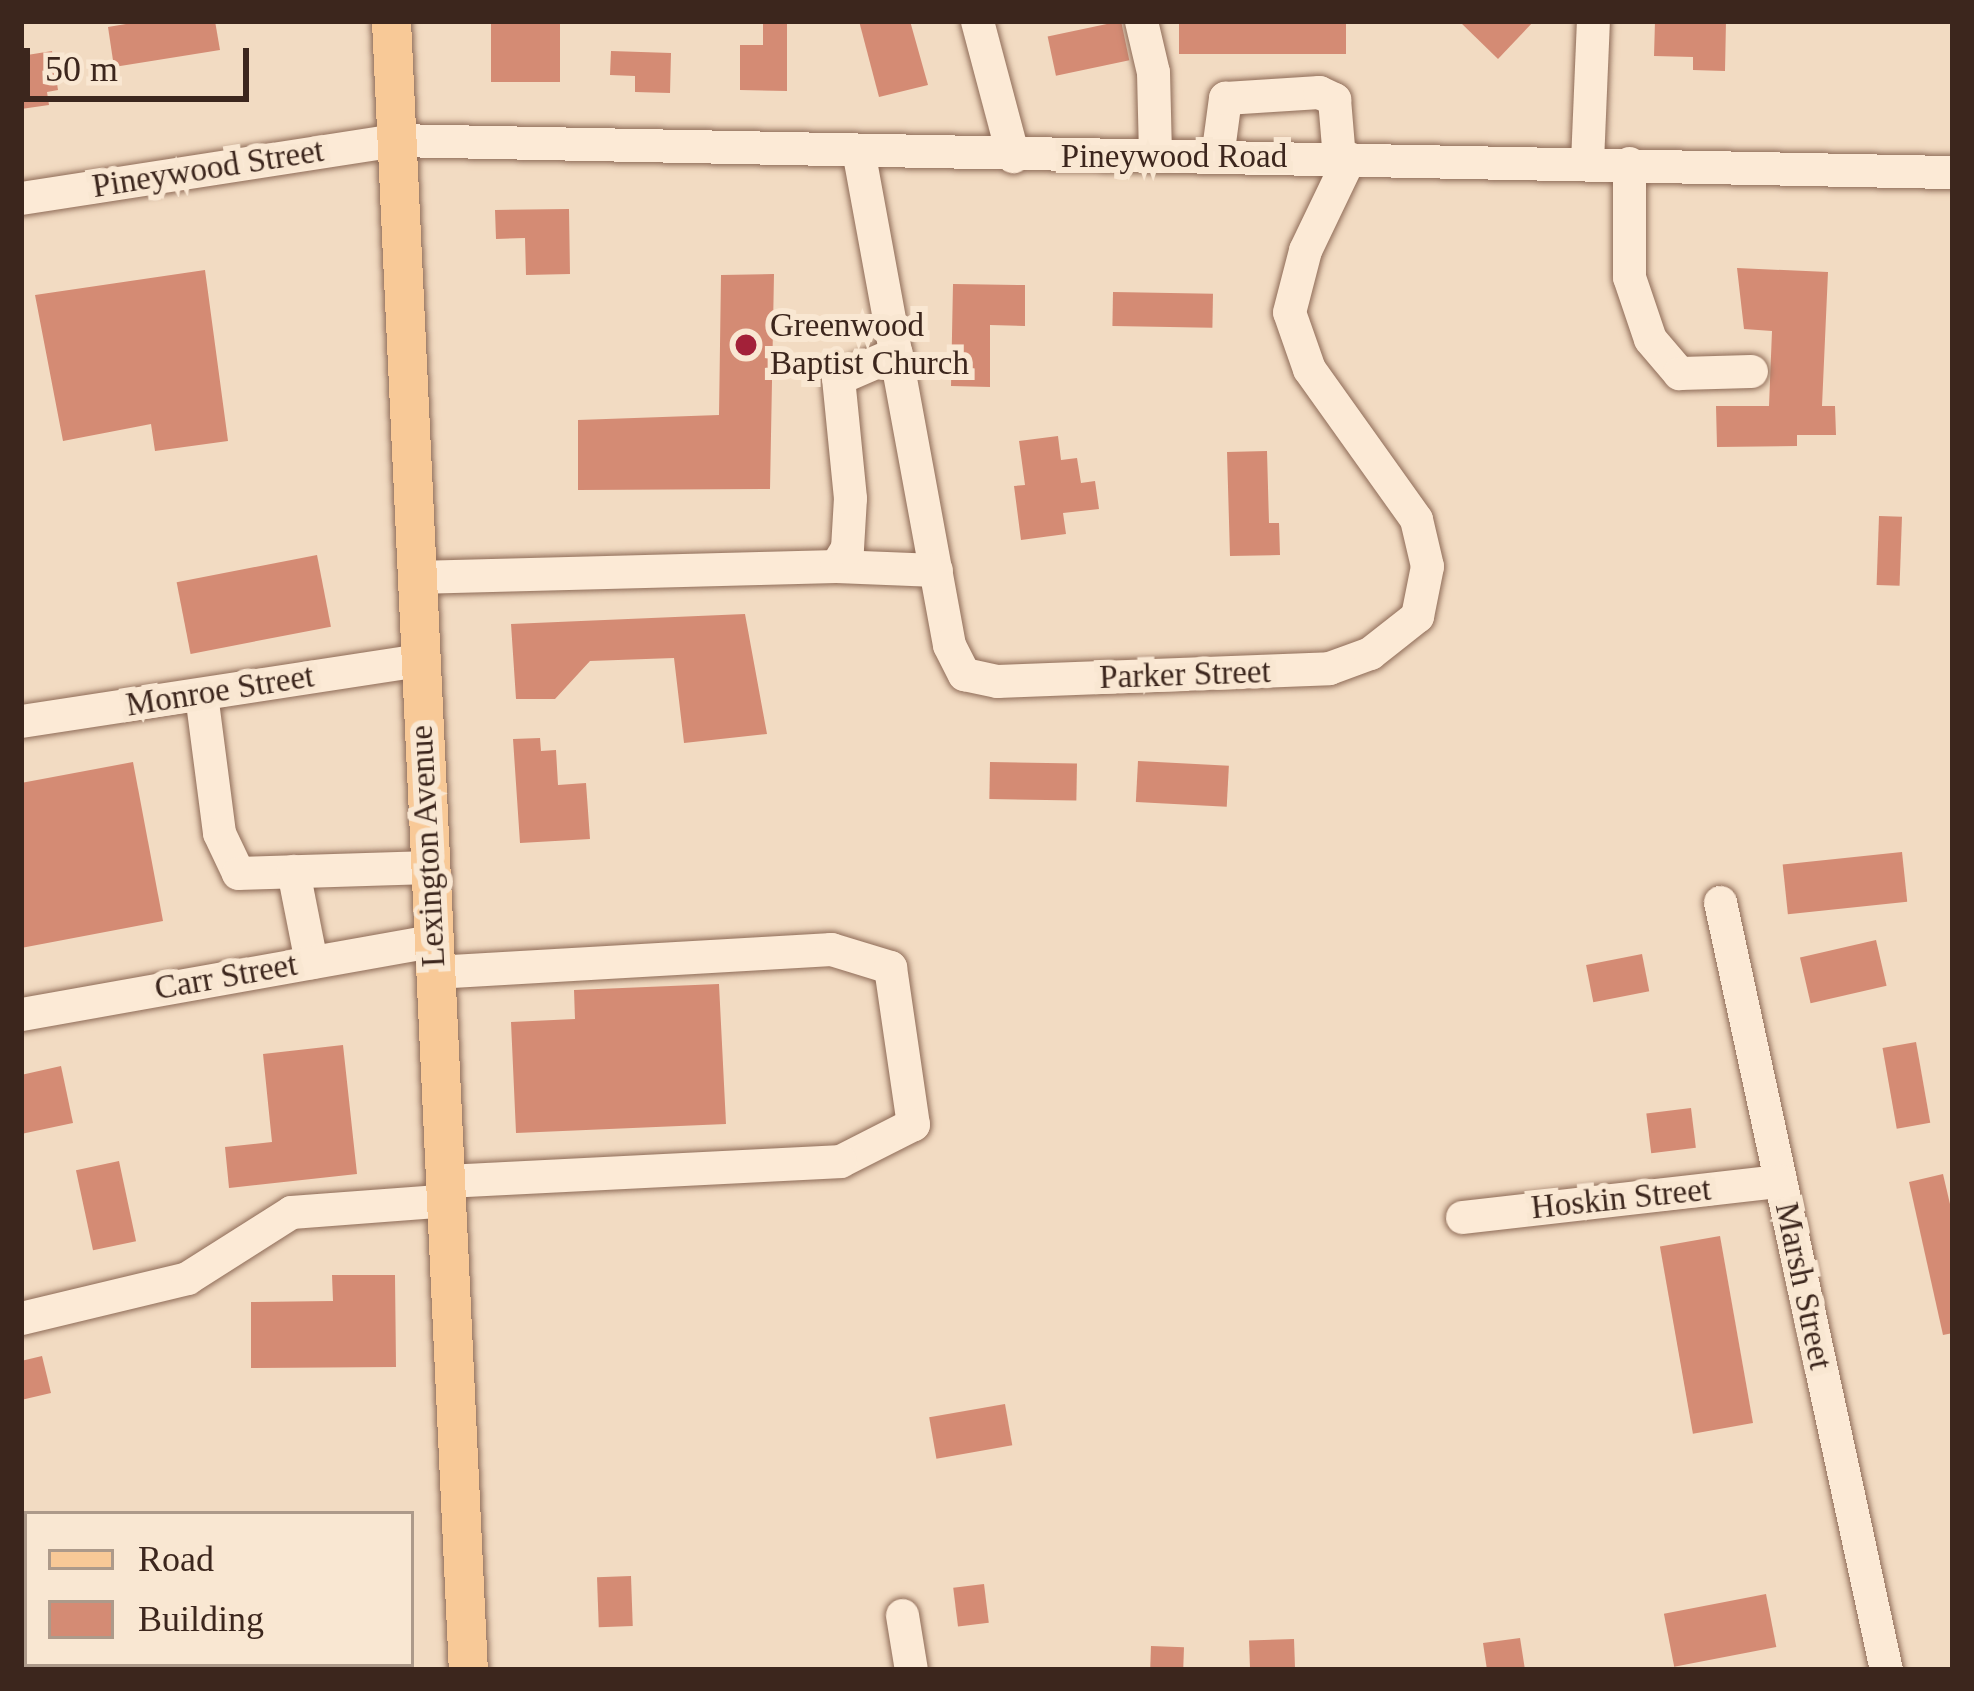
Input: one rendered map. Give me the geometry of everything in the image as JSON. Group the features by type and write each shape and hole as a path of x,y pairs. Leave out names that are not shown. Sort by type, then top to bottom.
{"main road":[{"name":"Lexington Avenue","path":"391,21 468,1670"}],"street":[{"path":"976,21 1013,155"},
{"path":"1141,21 1153,72 1155,157"},
{"path":"1587,162 1593,21"},
{"path":"1216,157 1225,98 1319,92 1334,99 1344,158"},
{"name":"Pineywood Road","path":"395,140 1953,172"},
{"name":"Pineywood Street","path":"21,198 395,140"},
{"name":"Parker Street","path":"858,150 949,645 964,674 998,681 1328,668 1370,653 1417,616 1427,566 1416,519 1309,369 1289,312 1305,250 1344,158"},
{"path":"1629,163 1628,262 1650,338 1679,374 1751,371"},
{"path":"836,566 847,548 850,498 838,378 896,353"},
{"path":"415,577 836,566 936,571"},
{"name":"Monroe Street","path":"21,722 419,660"},
{"path":"201,694 219,833 238,872 429,867"},
{"path":"293,871 310,962"},
{"name":"Marsh Street","path":"1720,902 1886,1670"},
{"name":"Carr Street","path":"21,1014 310,962 831,949 890,967 914,1124 840,1161 449,1190"},
{"name":"Hoskin Street","path":"1462,1217 1780,1180"},
{"path":"21,1318 188,1278 291,1212 449,1190"},
{"path":"902,1616 911,1670"}],"building":[{"path":"144,21 215,21 220,50 114,67 108,27"},
{"path":"491,21 560,21 560,82 491,82"},
{"path":"763,21 787,21 787,91 740,90 740,45 763,45"},
{"path":"859,21 910,21 928,85 879,97"},
{"path":"1121,21 1129,60 1056,76 1048,37"},
{"path":"1179,21 1346,21 1346,54 1179,54"},
{"path":"1459,21 1534,21 1498,59"},
{"path":"1655,21 1726,21 1725,71 1693,70 1693,57 1654,56"},
{"path":"52,51 58,90 47,92 49,105 21,109 21,56"},
{"path":"611,51 671,53 670,93 635,92 635,76 610,75"},
{"path":"569,209 570,274 526,275 525,238 496,239 495,210"},
{"path":"1737,268 1828,272 1822,406 1835,406 1836,435 1797,435 1797,446 1717,447 1716,406 1769,406 1772,331 1744,329"},
{"path":"205,270 228,441 155,451 151,424 63,441 35,295"},
{"name":"Greenwood Baptist Church","path":"774,274 770,489 578,490 578,420 719,415 721,275"},
{"path":"953,284 1025,285 1025,326 990,325 990,387 951,386"},
{"path":"1113,292 1213,294 1212,328 1112,326"},
{"path":"1058,436 1061,460 1077,458 1081,483 1095,481 1099,509 1063,513 1066,534 1021,540 1014,486 1025,485 1019,441"},
{"path":"1267,451 1269,523 1279,523 1280,555 1230,556 1227,452"},
{"path":"1879,516 1902,517 1900,586 1877,585"},
{"path":"317,555 331,627 191,654 177,582"},
{"path":"745,614 767,734 684,743 674,658 590,661 555,699 516,699 511,624"},
{"path":"540,738 541,751 556,750 558,785 586,783 590,839 520,843 513,739"},
{"path":"1138,761 1229,766 1227,807 1136,802"},
{"path":"133,762 163,921 21,948 21,783"},
{"path":"990,762 1077,764 1076,801 989,799"},
{"path":"1902,852 1907,902 1788,914 1783,865"},
{"path":"1876,940 1887,986 1811,1003 1800,958"},
{"path":"1642,954 1649,991 1593,1002 1586,965"},
{"path":"719,984 726,1124 516,1133 511,1022 575,1019 574,990"},
{"path":"1916,1042 1930,1123 1897,1129 1883,1048"},
{"path":"343,1045 357,1174 229,1188 225,1147 272,1142 263,1054"},
{"path":"61,1066 73,1123 21,1134 21,1075"},
{"path":"1691,1108 1696,1148 1651,1153 1646,1113"},
{"path":"119,1161 136,1241 93,1250 76,1170"},
{"path":"1943,1174 1953,1217 1953,1333 1943,1335 1909,1182"},
{"path":"1720,1236 1753,1423 1693,1434 1660,1247"},
{"path":"332,1275 395,1275 396,1367 251,1368 251,1302 333,1301"},
{"path":"42,1356 51,1393 21,1400 21,1361"},
{"path":"1005,1404 1012,1445 936,1459 929,1417"},
{"path":"631,1576 633,1626 599,1627 597,1577"},
{"path":"984,1584 989,1623 958,1626 953,1588"},
{"path":"1766,1594 1776,1647 1674,1667 1664,1614"},
{"path":"1520,1638 1525,1670 1487,1670 1483,1643"},
{"path":"1294,1639 1295,1670 1250,1670 1249,1641"},
{"path":"1151,1646 1184,1647 1183,1670 1150,1670"}],"place":[{"name":"Greenwood Baptist Church","path":"746,345"}]}
